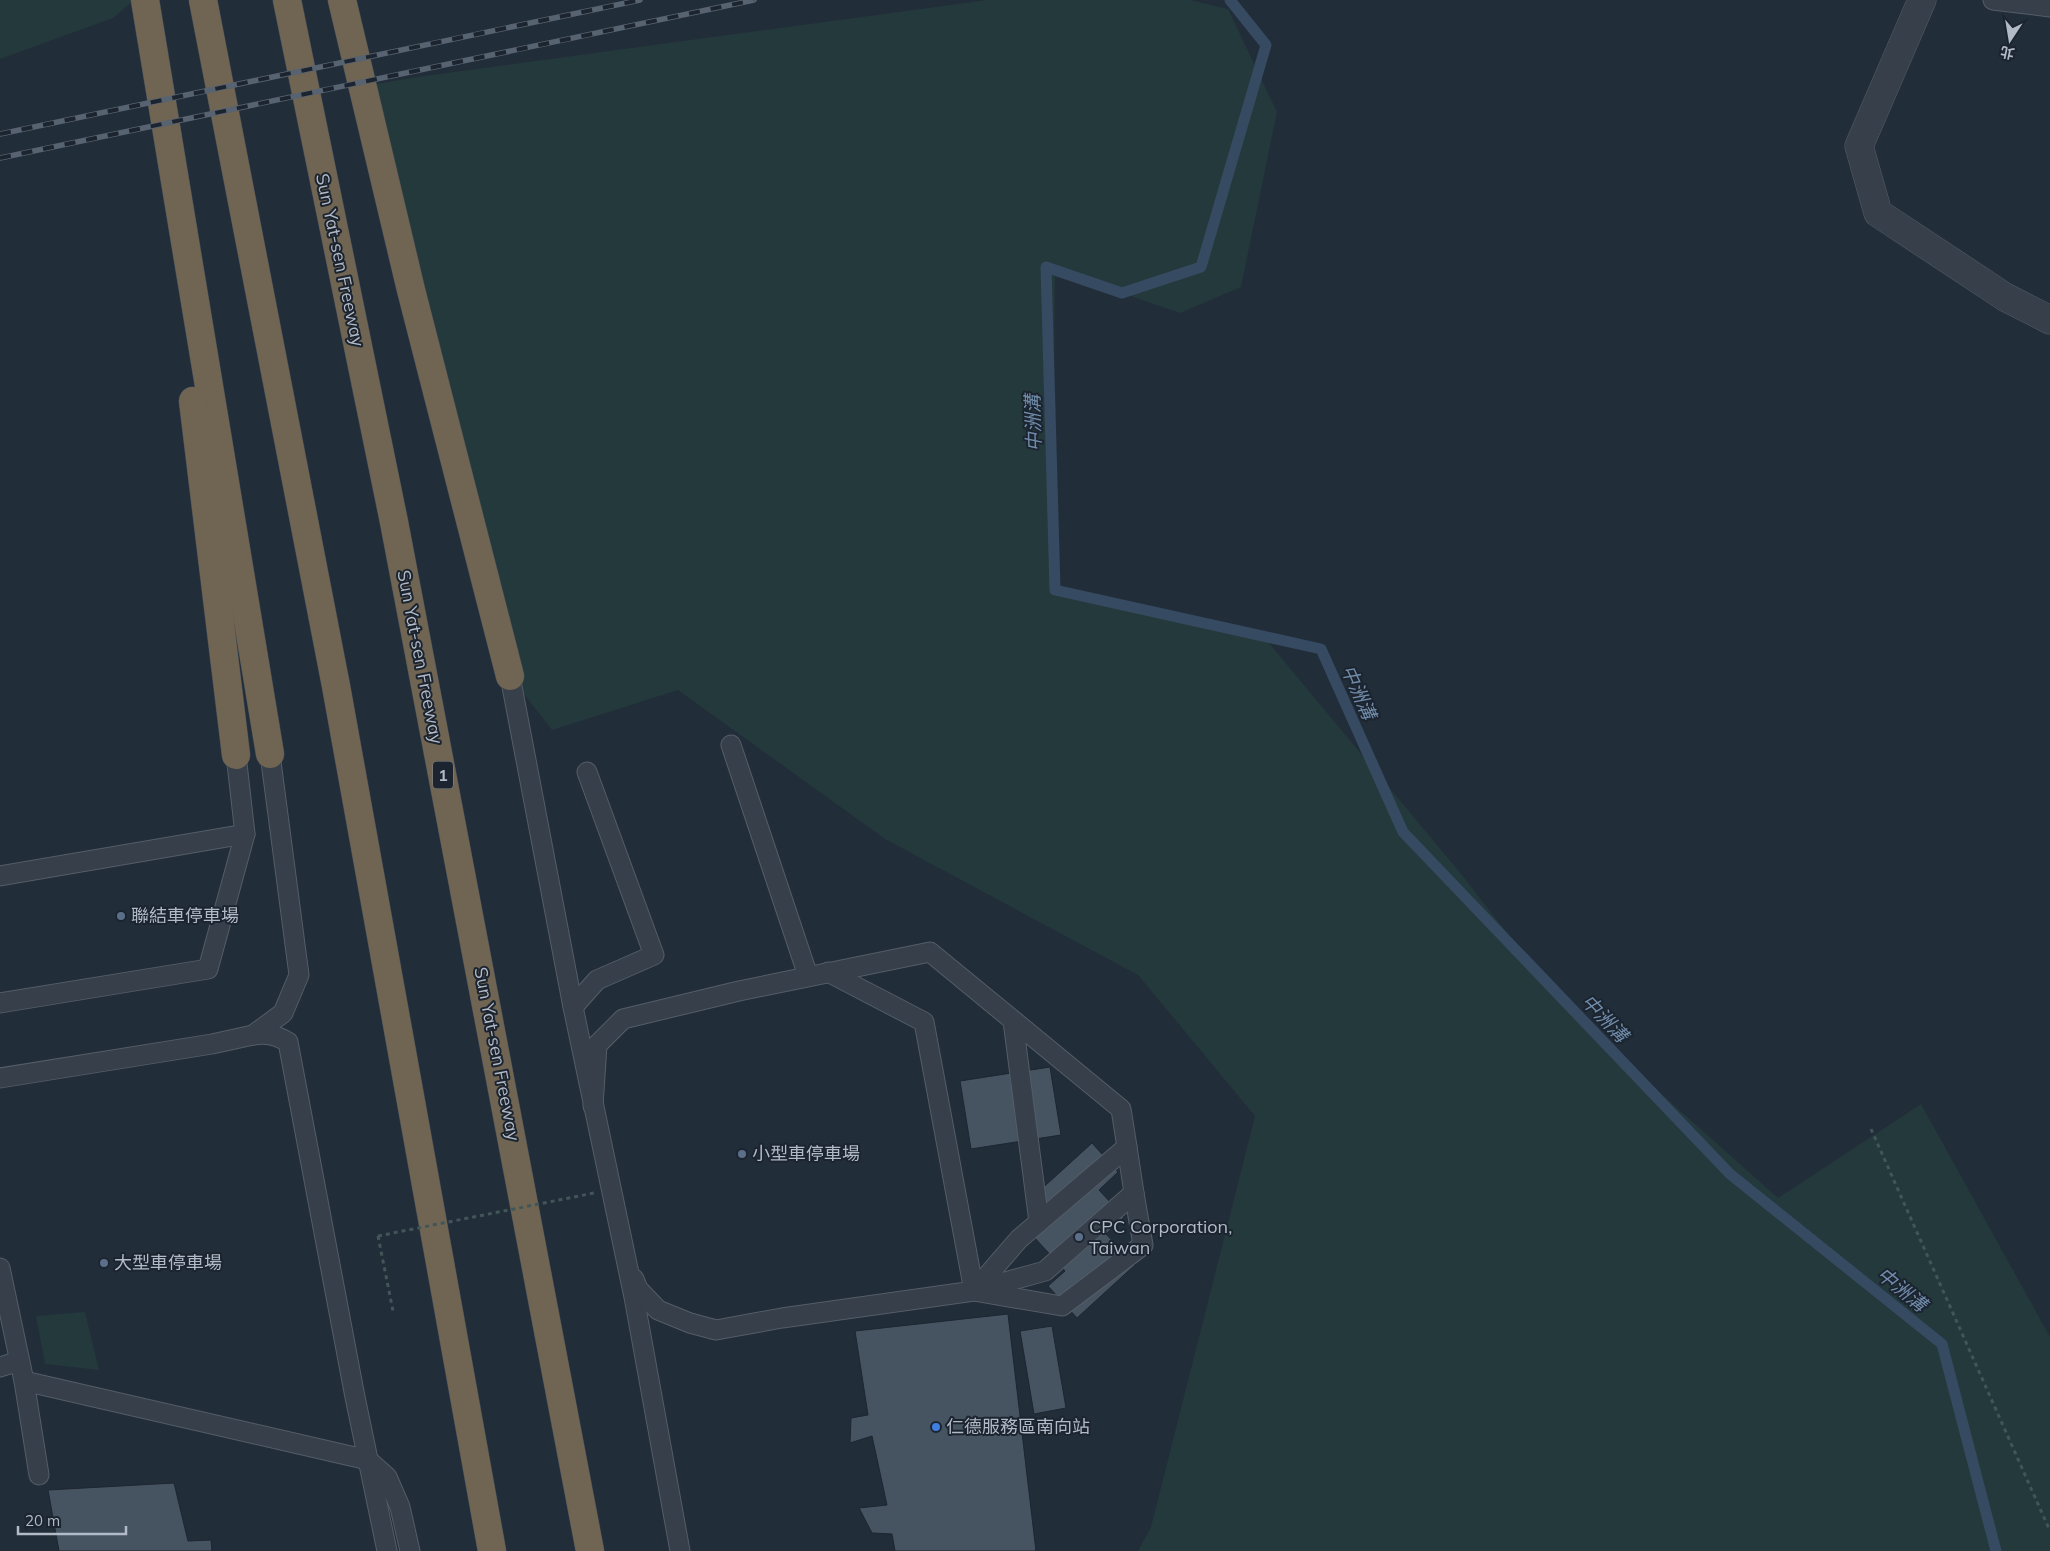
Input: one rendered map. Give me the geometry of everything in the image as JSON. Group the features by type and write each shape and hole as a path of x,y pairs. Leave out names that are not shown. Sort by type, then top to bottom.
{"highway":[{"path":"145,0 270,754"},
{"path":"145,0 153,119 197,432 236,755"},
{"path":"204,0 336,686 492,1551"},
{"name":"Sun Yat-sen Freeway","path":"287,0 398,542 562,1393 590,1551"},
{"path":"342,0 411,290 510,676"}],"street":[{"path":"1922,0 1859,146 1878,213 2005,297 2050,320"}],"lane":[{"path":"1993,0 2050,7"},
{"path":"510,676 573,1007 627,1261 680,1551"},
{"path":"731,745 808,976"},
{"path":"253,1035 283,1013 299,975 270,754"},
{"path":"0,1003 208,969 245,834 236,755"},
{"path":"573,1007 597,980 654,954 587,772"},
{"path":"0,876 245,834"},
{"path":"593,1106 597,1045 623,1019 808,976 930,952 1121,1108 1143,1245 1062,1306 974,1291"},
{"path":"828,972 924,1022 974,1291"},
{"path":"1013,1020 1040,1222"},
{"path":"0,1078 212,1044 264,1033 279,1037 288,1042 387,1551"},
{"path":"974,1291 1020,1239 1128,1147"},
{"path":"627,1261 638,1289 658,1310 690,1323 716,1330 782,1318 974,1291 1045,1271 1134,1193"},
{"path":"0,1268 24,1381 39,1475"},
{"path":"0,1367 19,1361"},
{"path":"24,1381 368,1460 387,1477 400,1507 410,1551"}],"path":[{"path":"1871,1129 2050,1530"},
{"path":"394,1311 378,1236 594,1193"}],"green space":[{"path":"0,0 134,0 113,18 0,59"},
{"path":"987,0 1190,0 1228,9 1277,112 1241,287 1180,313 1055,270 1052,589 1259,631 1462,875 1566,1009 1778,1198 1921,1104 2050,1337 2050,1551 1138,1551 1151,1527 1255,1116 1138,975 885,839 678,690 552,730 510,676 364,86 417,77"},
{"path":"85,1312 99,1370 45,1364 36,1316"}],"building":[{"path":"1050,1067 1061,1135 971,1149 960,1081"},
{"path":"1092,1143 1118,1172 1099,1190 1124,1217 1106,1234 1135,1265 1077,1318 1048,1286 1065,1271 1034,1237 1036,1194"},
{"name":"仁德服務區南向站","path":"1008,1314 1036,1551 895,1551 892,1534 872,1533 859,1508 887,1505 872,1436 850,1443 851,1418 868,1415 855,1331"},
{"path":"1052,1326 1066,1408 1034,1414 1020,1331"},
{"path":"174,1483 188,1541 211,1540 212,1551 59,1551 48,1490"}],"waterway":[{"name":"中洲溝","path":"1230,0 1266,45 1201,267 1122,293 1046,267 1055,590 1321,649 1403,832 1730,1174 1942,1344 1996,1551"}],"railway":[{"path":"0,134 640,0"},
{"path":"0,158 754,0"}],"place":[{"name":"聯結車停車場","path":"121,916"},
{"name":"小型車停車場","path":"742,1154"},
{"name":"CPC Corporation, Taiwan","path":"1079,1237"},
{"name":"大型車停車場","path":"104,1263"},
{"name":"仁德服務區南向站","path":"936,1427"}]}
